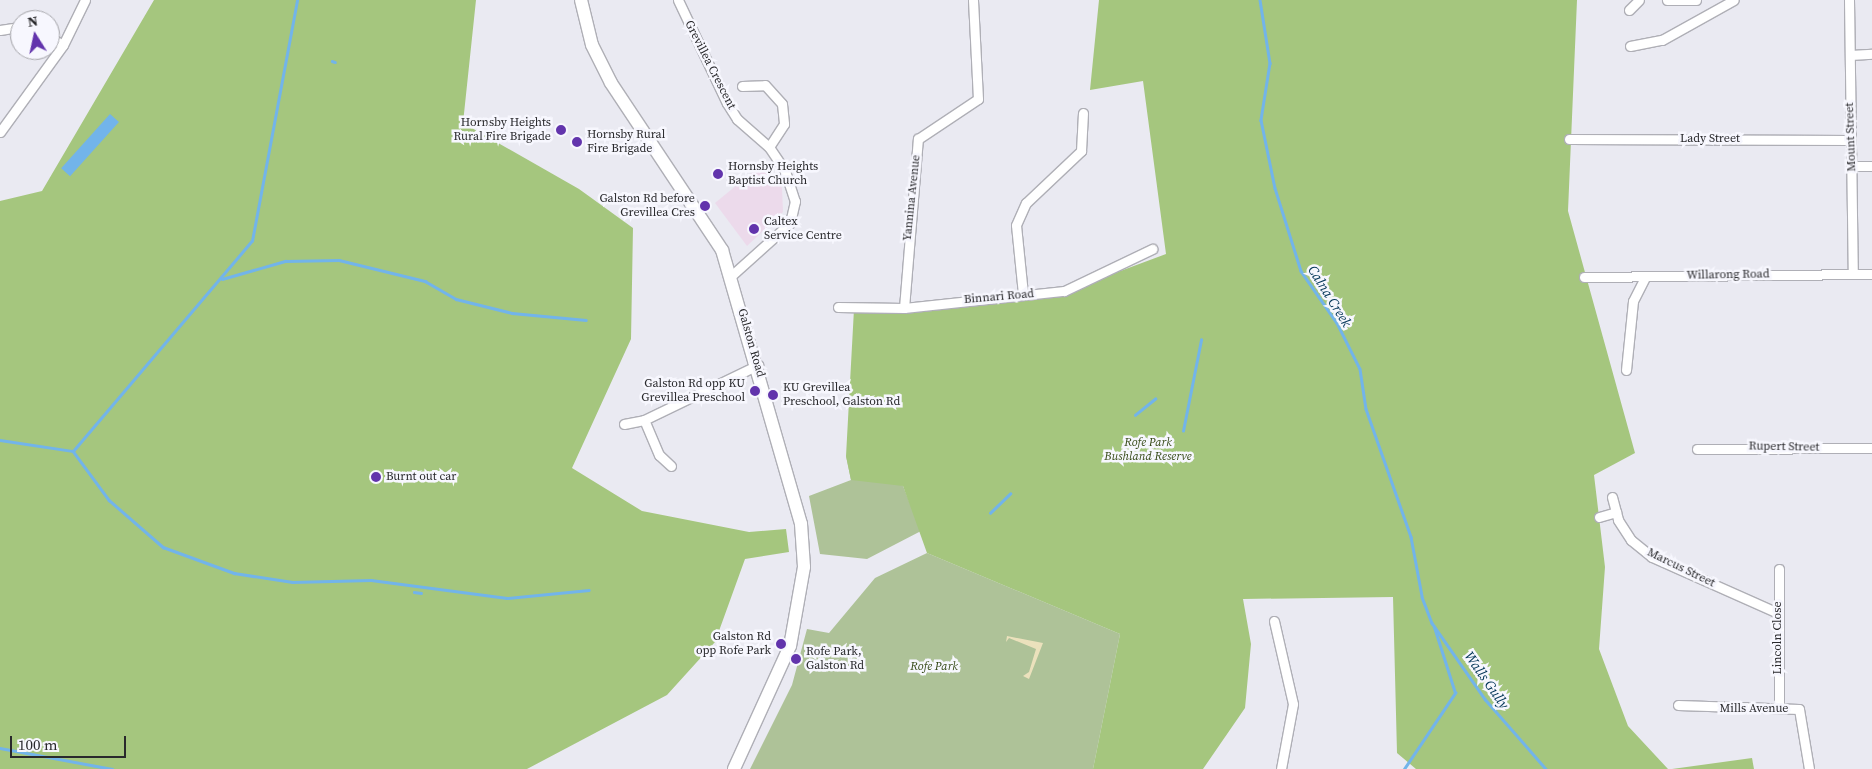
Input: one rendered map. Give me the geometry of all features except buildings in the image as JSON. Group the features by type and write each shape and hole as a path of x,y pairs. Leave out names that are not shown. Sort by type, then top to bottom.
{"main road":[{"name":"Galston Road","path":"581,0 601,66 707,222 732,274 796,504 804,567 785,660 734,769"}],"street":[{"path":"0,132 63,44 85,0"},
{"name":"Grevillea Crescent","path":"678,0 727,103 737,119 769,147 784,171 795,210 765,249 732,274"},
{"name":"Yannina Avenue","path":"904,308 918,139 978,99 973,0"},
{"path":"1629,10 1640,0"},
{"path":"1667,0 1696,0"},
{"name":"Mount Street","path":"1849,0 1853,274"},
{"path":"1630,46 1662,40 1727,2"},
{"path":"1850,55 1872,54"},
{"name":"Grevillea Crescent","path":"742,86 765,85 782,104 784,124 769,147"},
{"path":"1023,294 1016,225 1026,203 1081,151 1083,113"},
{"name":"Lady Street","path":"1569,139 1850,140"},
{"path":"1852,166 1872,166"},
{"name":"Binnari Road","path":"838,307 904,308 1064,291 1152,249"},
{"name":"Willarong Road","path":"1584,277 1872,274"},
{"path":"1626,370 1633,301 1646,276"},
{"path":"624,424 644,420 758,365"},
{"path":"644,420 659,455 671,466"},
{"name":"Rupert Street","path":"1697,449 1872,448"},
{"name":"Marcus Street","path":"1612,497 1616,512 1631,540 1652,557 1778,613"},
{"path":"1599,517 1616,512"},
{"name":"Lincoln Close","path":"1779,569 1779,708"},
{"path":"1274,621 1294,704 1281,769"},
{"name":"Mills Avenue","path":"1678,705 1799,709 1809,769"}],"shaded area":[{"path":"766,161 782,188 783,212 747,246 715,203"}],"green space":[{"path":"154,0 476,0 463,123 579,189 633,228 631,339 572,468 642,511 749,532 786,529 789,552 745,559 715,642 667,695 527,769 0,769 0,201 42,191"},
{"name":"Rofe Park Bushland Reserve","path":"1099,0 1577,0 1568,211 1635,453 1594,475 1605,567 1599,649 1628,726 1668,769 1416,769 1397,753 1393,597 1243,599 1251,644 1245,708 1203,769 1093,769 1120,634 927,553 903,486 851,480 846,456 854,309 1064,292 1166,254 1143,81 1090,90"},
{"path":"846,456 903,486 921,531 867,559 820,554 809,496 851,480"},
{"name":"Rofe Park","path":"927,553 1120,634 1093,769 750,769 792,685 807,629 829,633 875,578"},
{"path":"1752,758 1754,769 1672,769"}],"sand":[{"path":"1007,636 1043,643 1029,679 1023,676 1029,672 1036,649 1009,638 1006,642"}],"water":[{"path":"110,114 119,122 70,176 61,168"}],"waterway":[{"path":"0,440 73,451 252,241 297,0"},
{"name":"Calna Creek","path":"1260,0 1270,63 1261,120 1275,188 1301,271 1337,323 1360,369 1366,409 1411,537 1422,596"},
{"path":"222,279 285,261 339,260 425,281 456,299 512,313 586,320"},
{"path":"1183,431 1201,340"},
{"path":"1135,415 1155,399"},
{"path":"73,451 109,500 163,547 234,573 292,582 371,580 507,598 589,590"},
{"path":"990,513 1010,494"},
{"path":"414,592 421,593"},
{"name":"Walls Gully","path":"1422,597 1432,623 1485,699 1546,769"},
{"path":"1404,769 1455,693 1434,627"},
{"path":"0,748 112,769"}],"place":[{"name":"Hornsby Heights Rural Fire Brigade","path":"561,130"},
{"name":"Hornsby Rural Fire Brigade","path":"577,142"},
{"name":"Hornsby Heights Baptist Church","path":"718,174"},
{"name":"Galston Rd before Grevillea Cres","path":"705,206"},
{"name":"Caltex Service Centre","path":"754,229"},
{"name":"Galston Rd opp KU Grevillea Preschool","path":"755,391"},
{"name":"KU Grevillea Preschool, Galston Rd","path":"773,395"},
{"name":"Burnt out car","path":"376,477"},
{"name":"Galston Rd opp Rofe Park","path":"781,644"},
{"name":"Rofe Park, Galston Rd","path":"796,659"}]}
